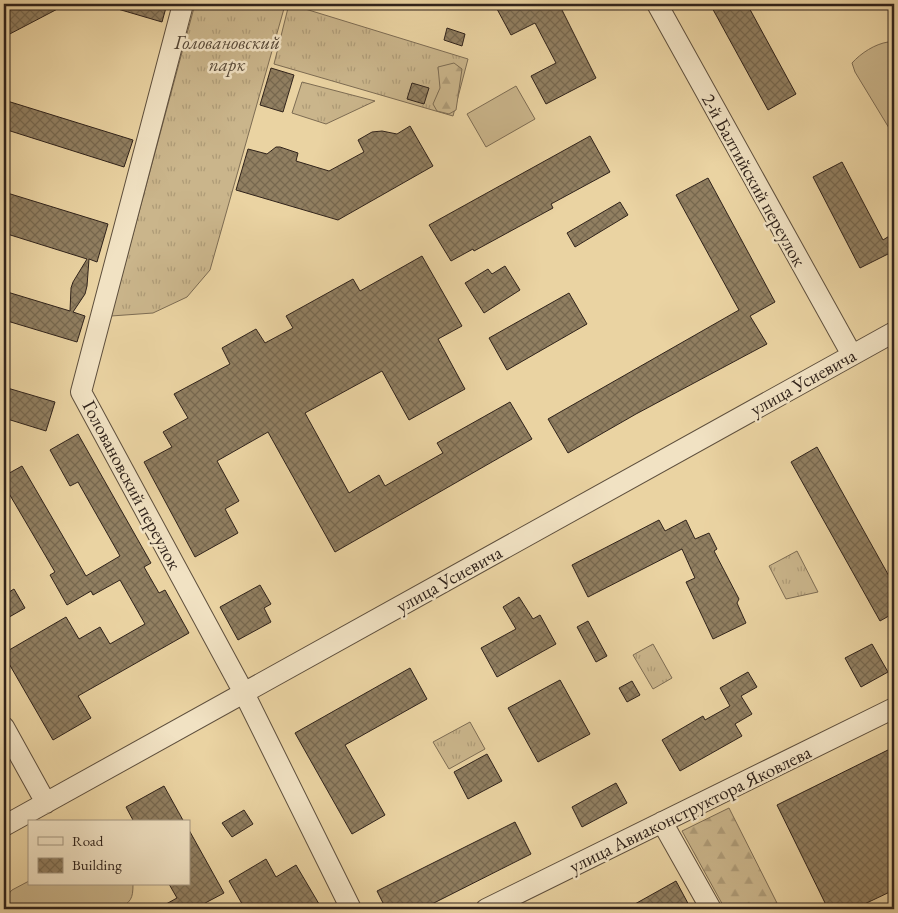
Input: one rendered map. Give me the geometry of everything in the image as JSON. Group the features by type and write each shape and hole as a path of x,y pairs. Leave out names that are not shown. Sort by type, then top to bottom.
{"street":[{"name":"Головановский переулок","path":"184,4 82,392 244,693 351,909"},
{"name":"2-й Балтийский переулок","path":"657,4 852,355"},
{"name":"улица Усиевича","path":"4,826 894,332"},
{"name":"улица Авиаконструктора Яковлева","path":"486,909 894,708"},
{"path":"4,727 46,802"},
{"path":"662,822 710,909"}],"green space":[{"name":"Головановский парк","path":"195,4 285,5 210,270 187,297 153,313 111,316"},
{"path":"289,4 468,59 453,116 274,64"},
{"path":"888,42 894,49 894,134 855,72 852,63 868,50"},
{"path":"454,63 462,69 456,110 449,114 437,111 433,104 440,88 438,67"},
{"path":"302,82 375,101 326,124 292,113"},
{"path":"516,86 535,119 486,147 467,114"},
{"path":"797,551 818,592 786,599 769,566"},
{"path":"653,644 672,678 653,689 633,655"},
{"path":"470,722 485,749 449,769 433,742"},
{"path":"729,808 780,909 725,909 682,831"},
{"path":"28,882 28,886 133,886 130,900 118,909 4,909 4,899 12,890"}],"building":[{"path":"4,4 67,4 4,37"},
{"path":"112,4 167,4 162,22 111,7"},
{"path":"507,4 559,4 596,78 546,104 531,76 556,63 535,23 511,35 497,9"},
{"path":"710,4 747,4 796,94 768,110"},
{"path":"447,28 465,34 462,46 444,40"},
{"path":"271,68 294,75 283,112 260,105"},
{"path":"412,83 429,88 424,104 407,99"},
{"path":"4,100 133,140 124,167 4,129"},
{"path":"410,126 433,166 338,220 236,190 248,149 267,154 276,147 280,147 298,153 296,161 329,171 364,152 358,140 372,132 382,131 397,134"},
{"path":"590,136 610,172 551,204 553,208 474,251 473,249 451,261 429,225"},
{"path":"842,162 883,240 894,233 894,251 860,268 813,177"},
{"path":"708,178 775,302 750,316 767,344 636,414 568,453 548,419 739,310 676,195"},
{"path":"4,192 108,224 97,262 89,259 85,294 73,312 85,316 77,342 4,320 4,291 70,311 71,288 87,259 4,233"},
{"path":"620,202 628,215 575,247 567,233"},
{"path":"422,256 462,326 438,339 465,389 409,420 382,371 305,413 349,493 379,475 385,486 443,453 437,443 510,402 532,439 335,552 268,432 217,461 239,501 225,509 238,533 195,557 144,462 172,447 163,432 188,418 174,394 230,364 222,348 256,329 265,343 293,328 286,316 353,279 360,291"},
{"path":"505,266 520,290 484,313 465,283 488,269 492,274"},
{"path":"569,293 587,324 507,370 489,338"},
{"path":"4,387 55,402 46,431 4,418"},
{"path":"78,434 151,563 144,567 159,593 165,590 189,633 78,696 91,718 53,740 4,653 66,617 79,639 100,627 110,644 145,624 120,580 93,595 91,591 67,605 50,575 55,572 4,485 4,476 22,466 86,576 120,556 78,482 70,486 50,450"},
{"path":"817,447 894,585 894,613 880,621 791,462"},
{"path":"659,520 665,531 686,520 695,539 709,533 717,549 714,551 739,599 737,603 746,623 713,639 686,582 695,578 682,549 588,597 572,565"},
{"path":"260,585 271,604 264,608 271,622 238,640 220,607"},
{"path":"14,589 25,608 4,620 4,595"},
{"path":"519,597 533,619 540,615 556,644 497,677 481,648 516,629 503,607"},
{"path":"588,621 607,656 596,662 577,627"},
{"path":"872,644 888,672 861,687 845,658"},
{"path":"410,668 427,699 345,745 385,815 352,834 295,733"},
{"path":"748,672 757,687 741,696 752,714 735,724 742,736 680,771 662,740 703,716 705,720 730,706 720,688"},
{"path":"560,680 590,734 538,762 508,708"},
{"path":"632,681 640,695 627,702 619,688"},
{"path":"890,749 894,758 894,890 854,909 828,909 777,805"},
{"path":"487,754 502,781 468,799 454,772"},
{"path":"616,783 627,803 582,827 572,807"},
{"path":"164,786 183,820 133,820 126,807"},
{"path":"244,810 253,824 232,837 222,823"},
{"path":"515,822 531,854 422,909 386,909 377,891"},
{"path":"190,832 224,893 194,909 157,909 177,898 170,886 190,886"},
{"path":"266,859 276,877 296,865 322,909 245,909 229,881"},
{"path":"676,881 691,909 626,909"}]}
